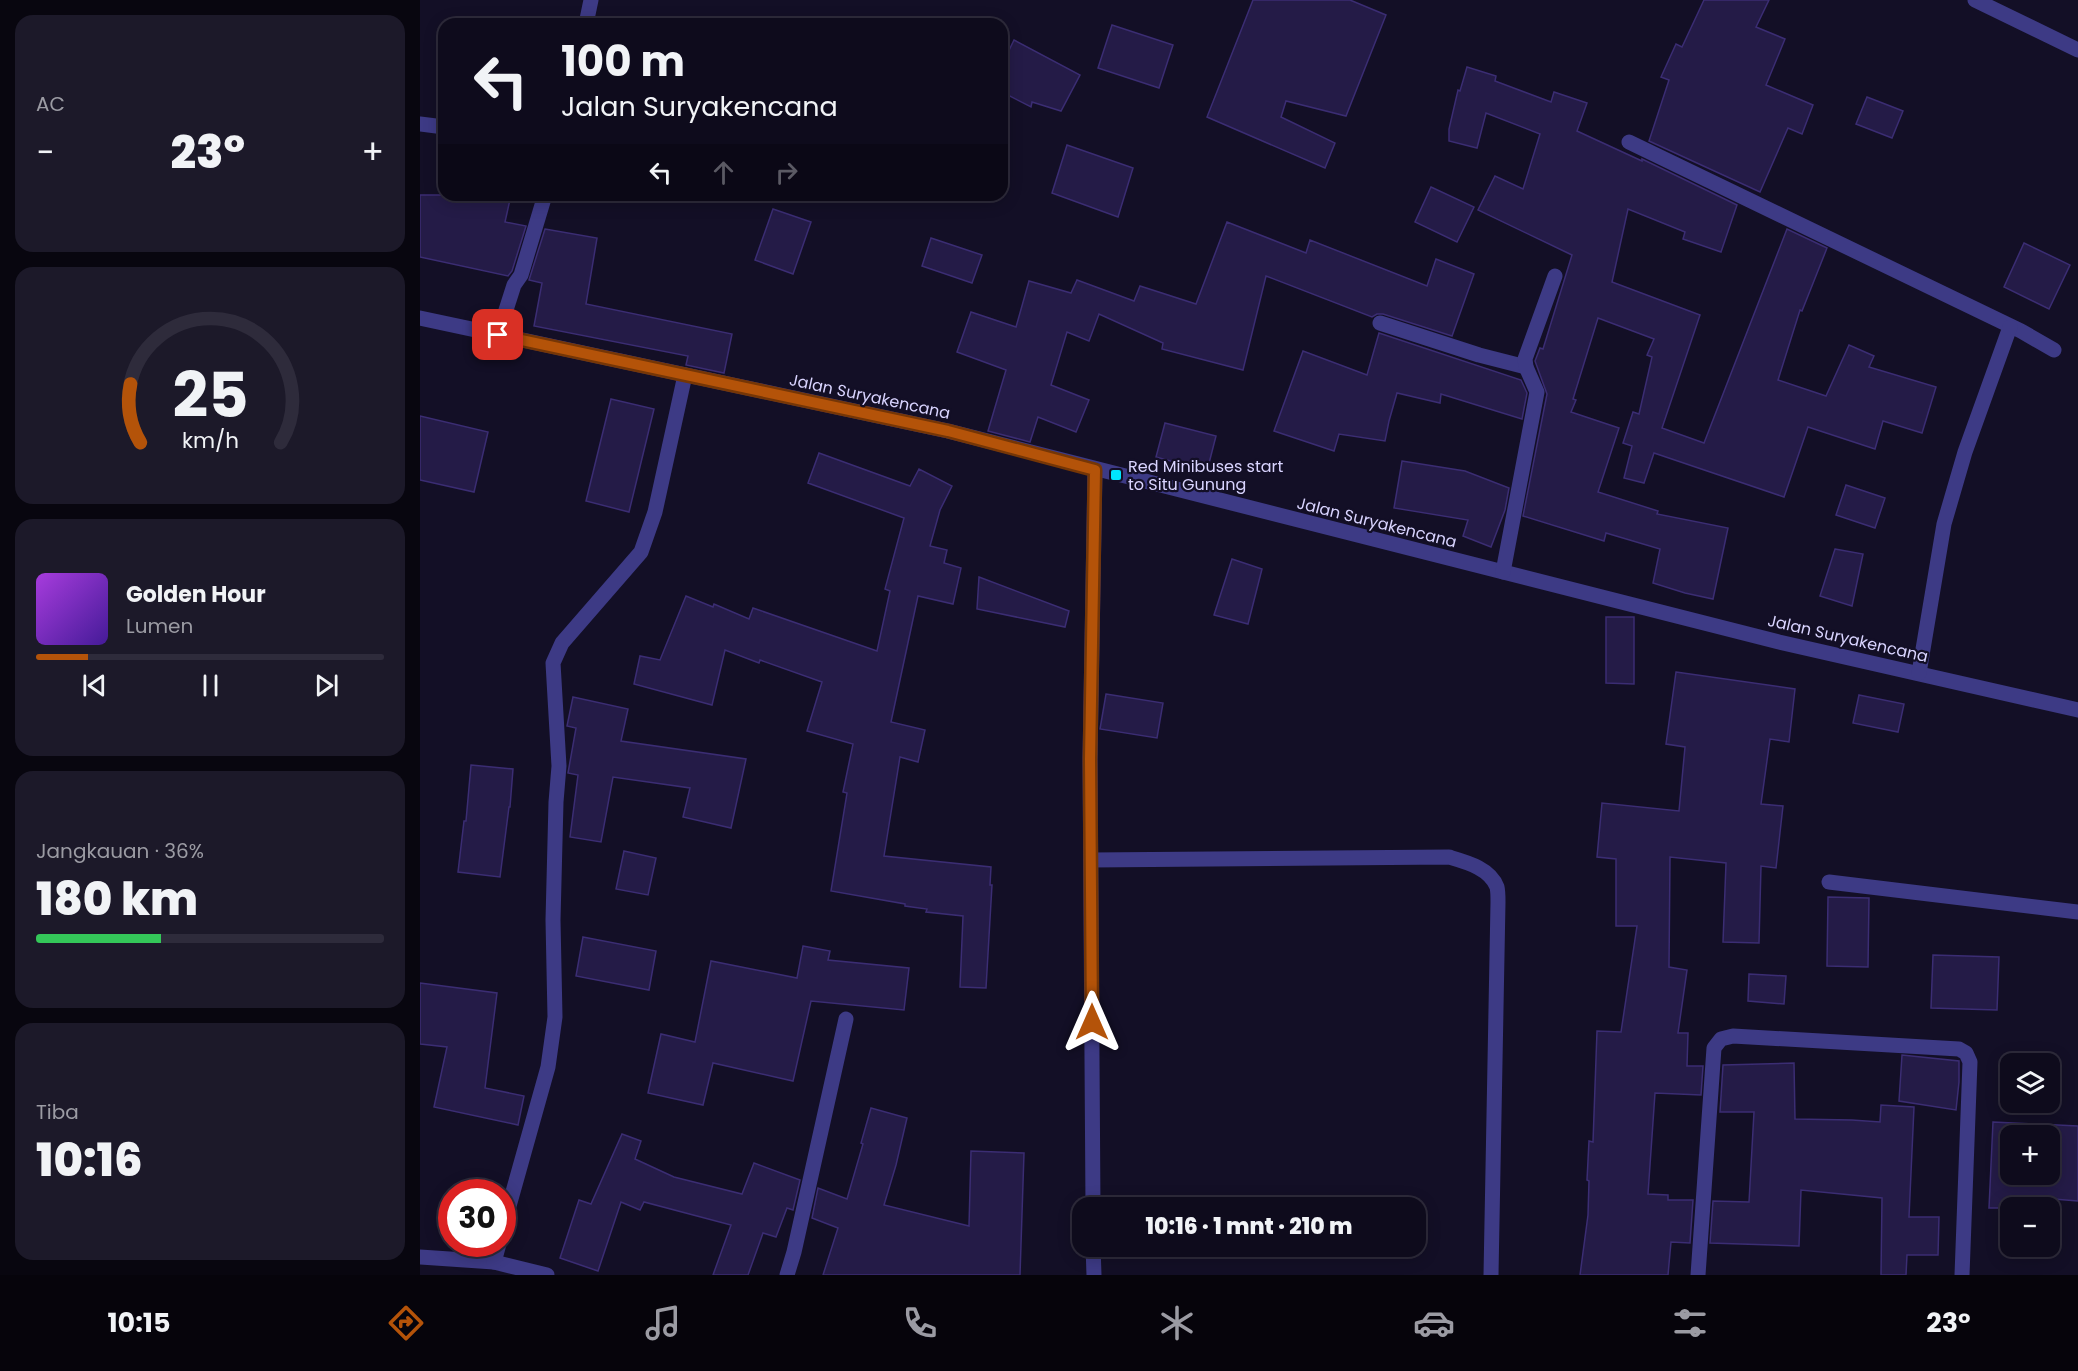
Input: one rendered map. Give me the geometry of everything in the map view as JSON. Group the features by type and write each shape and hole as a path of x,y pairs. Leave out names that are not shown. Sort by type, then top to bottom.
{"street":[{"path":"587,18 591,0"},
{"path":"1975,0 2078,50"},
{"path":"420,124 438,126"},
{"path":"1629,142 2054,350"},
{"path":"498,335 514,285 521,275 543,201"},
{"path":"1503,572 1537,392 1525,359 1555,276"},
{"name":"Jalan Suryakencana","path":"420,318 948,431 1779,642 2078,710"},
{"path":"1380,323 1526,367"},
{"path":"1919,673 1944,524 1965,452 2010,327"},
{"path":"516,1181 548,1067 555,1017 553,920 559,766 553,663 562,643 641,552 656,512 685,375"},
{"path":"1093,1197 1090,759 1095,470"},
{"path":"1090,860 1449,857 1468,862 1486,872 1497,887 1498,902 1491,1275"},
{"path":"1829,882 2078,912"},
{"path":"787,1275 846,1019"},
{"path":"1698,1275 1714,1048 1721,1039 1733,1036 1959,1049 1966,1053 1970,1062 1962,1275"},
{"path":"420,1257 494,1262 547,1275"},
{"path":"494,1262 495,1257"},
{"path":"1093,1257 1094,1275"}],"building":[{"path":"1253,0 1350,0 1386,15 1346,116 1286,101 1281,117 1335,143 1325,168 1207,117"},
{"path":"1704,0 1769,0 1756,27 1785,39 1766,85 1813,105 1802,134 1788,128 1760,192 1649,141 1669,80 1661,77 1676,44 1682,47"},
{"path":"1112,25 1173,45 1159,88 1098,68"},
{"path":"1014,40 1080,75 1061,111 1032,102 1031,107 1008,95 1008,52"},
{"path":"1467,67 1496,76 1495,81 1551,102 1554,92 1587,103 1577,131 1642,161 1642,159 1737,205 1721,252 1683,239 1685,232 1628,209 1612,282 1700,315 1662,428 1704,443 1787,229 1827,248 1802,311 1800,310 1778,380 1826,396 1849,345 1874,356 1869,367 1936,387 1922,433 1883,421 1875,449 1808,427 1784,497 1654,453 1644,483 1624,478 1632,446 1623,443 1633,412 1639,414 1652,357 1647,355 1654,339 1598,318 1571,412 1619,428 1598,492 1658,511 1657,514 1728,528 1713,599 1653,583 1660,549 1606,533 1604,541 1523,516 1547,394 1535,361 1540,348 1543,349 1572,255 1478,210 1495,176 1523,189 1540,134 1486,113 1477,148 1449,141 1449,129 1458,90 1460,91"},
{"path":"1867,97 1903,111 1892,138 1856,124"},
{"path":"1067,145 1133,168 1118,217 1052,193"},
{"path":"1431,187 1474,207 1457,242 1415,222"},
{"path":"420,195 438,195 438,201 510,201 505,222 526,226 512,271 508,276 420,257"},
{"path":"773,209 811,222 793,274 755,260"},
{"path":"1227,222 1306,253 1310,240 1427,286 1436,259 1474,274 1452,336 1383,314 1372,317 1266,276 1243,370 1162,349 1163,343 1099,314 1089,341 1067,332 1051,385 1089,400 1076,432 1038,417 1030,442 988,431 1006,370 957,352 971,312 1016,327 1029,281 1071,293 1077,280 1134,301 1140,286 1196,304"},
{"path":"545,229 597,238 586,304 732,334 724,373 686,365 688,356 534,326 542,283 529,280"},
{"path":"931,238 982,255 972,283 922,266"},
{"path":"2024,243 2070,265 2049,309 2004,287"},
{"path":"1379,333 1521,380 1527,393 1522,419 1441,394 1440,403 1397,393 1385,441 1339,434 1334,451 1274,431 1303,351 1367,375"},
{"path":"611,399 654,409 629,512 586,501"},
{"path":"420,416 488,432 474,492 420,480"},
{"path":"1165,423 1216,436 1207,471 1156,457"},
{"path":"819,453 910,486 919,469 952,486 940,510 930,546 947,550 944,563 961,568 953,604 918,596 891,722 925,730 918,762 900,757 884,856 991,867 986,988 960,987 963,916 926,912 927,909 905,906 905,904 831,891 847,793 843,792 853,744 807,731 822,682 725,650 712,705 634,684 640,656 660,660 686,596 713,607 714,604 749,619 753,608 877,651 890,591 885,589 904,518 808,483"},
{"path":"1402,461 1465,471 1509,488 1505,510 1491,547 1463,536 1468,520 1394,508"},
{"path":"1846,485 1885,498 1875,528 1836,515"},
{"path":"1835,549 1863,554 1852,606 1820,596"},
{"path":"1232,559 1262,569 1248,624 1214,615"},
{"path":"979,577 1069,611 1065,627 977,609"},
{"path":"1606,617 1634,617 1634,684 1606,683"},
{"path":"1676,672 1795,689 1789,742 1770,739 1761,804 1783,806 1776,868 1761,866 1759,943 1723,942 1726,863 1670,857 1669,967 1687,970 1678,1033 1688,1033 1687,1066 1703,1066 1701,1095 1655,1093 1648,1194 1668,1195 1668,1200 1693,1200 1690,1243 1671,1242 1668,1275 1580,1275 1588,1215 1589,1181 1587,1180 1589,1141 1593,1142 1597,1031 1621,1032 1637,926 1616,926 1616,859 1597,857 1602,803 1679,811 1685,747 1666,744"},
{"path":"1106,694 1163,703 1157,738 1100,729"},
{"path":"1859,695 1904,704 1898,732 1853,723"},
{"path":"573,697 628,709 621,741 746,759 731,828 683,817 690,788 613,777 601,842 570,837 578,775 568,773 576,728 567,726"},
{"path":"471,765 513,769 500,877 458,872"},
{"path":"624,851 656,858 648,895 616,889"},
{"path":"1828,897 1869,898 1868,967 1827,966"},
{"path":"583,937 656,951 649,990 576,976"},
{"path":"803,946 830,951 828,960 909,968 904,1010 811,1001 793,1081 713,1063 703,1105 648,1093 661,1034 695,1042 711,961 797,978"},
{"path":"1933,955 1999,957 1997,1010 1931,1008"},
{"path":"1749,974 1786,976 1784,1004 1748,1001"},
{"path":"420,983 497,993 485,1088 524,1096 518,1125 434,1107 447,1047 420,1044"},
{"path":"1902,1055 1959,1061 1956,1110 1899,1101"},
{"path":"1794,1063 1795,1119 1880,1122 1881,1105 1914,1107 1909,1217 1939,1217 1938,1255 1907,1255 1906,1275 1881,1275 1882,1198 1801,1190 1799,1246 1710,1243 1713,1201 1749,1202 1754,1112 1720,1112 1723,1065"},
{"path":"871,1108 907,1118 884,1205 969,1226 971,1151 1024,1153 1020,1275 823,1275 838,1228 812,1218 818,1188 847,1199"},
{"path":"1993,1122 2057,1125 2000,1125 2000,1185 2060,1185 2060,1125 2078,1126 2078,1201 2060,1200 2060,1197 2000,1197 2000,1208 1989,1208"},
{"path":"622,1134 641,1141 635,1159 674,1177 742,1194 754,1163 800,1180 793,1210 787,1208 776,1237 763,1233 748,1275 713,1275 731,1225 644,1202 640,1210 621,1202 598,1271 560,1258 579,1200 591,1204"}],"place":[{"name":"Red Minibuses start to Situ Gunung","path":"1116,475"}],"route":[{"path":"498,335 948,431 1095,470 1090,759 1092,1022"}]}
